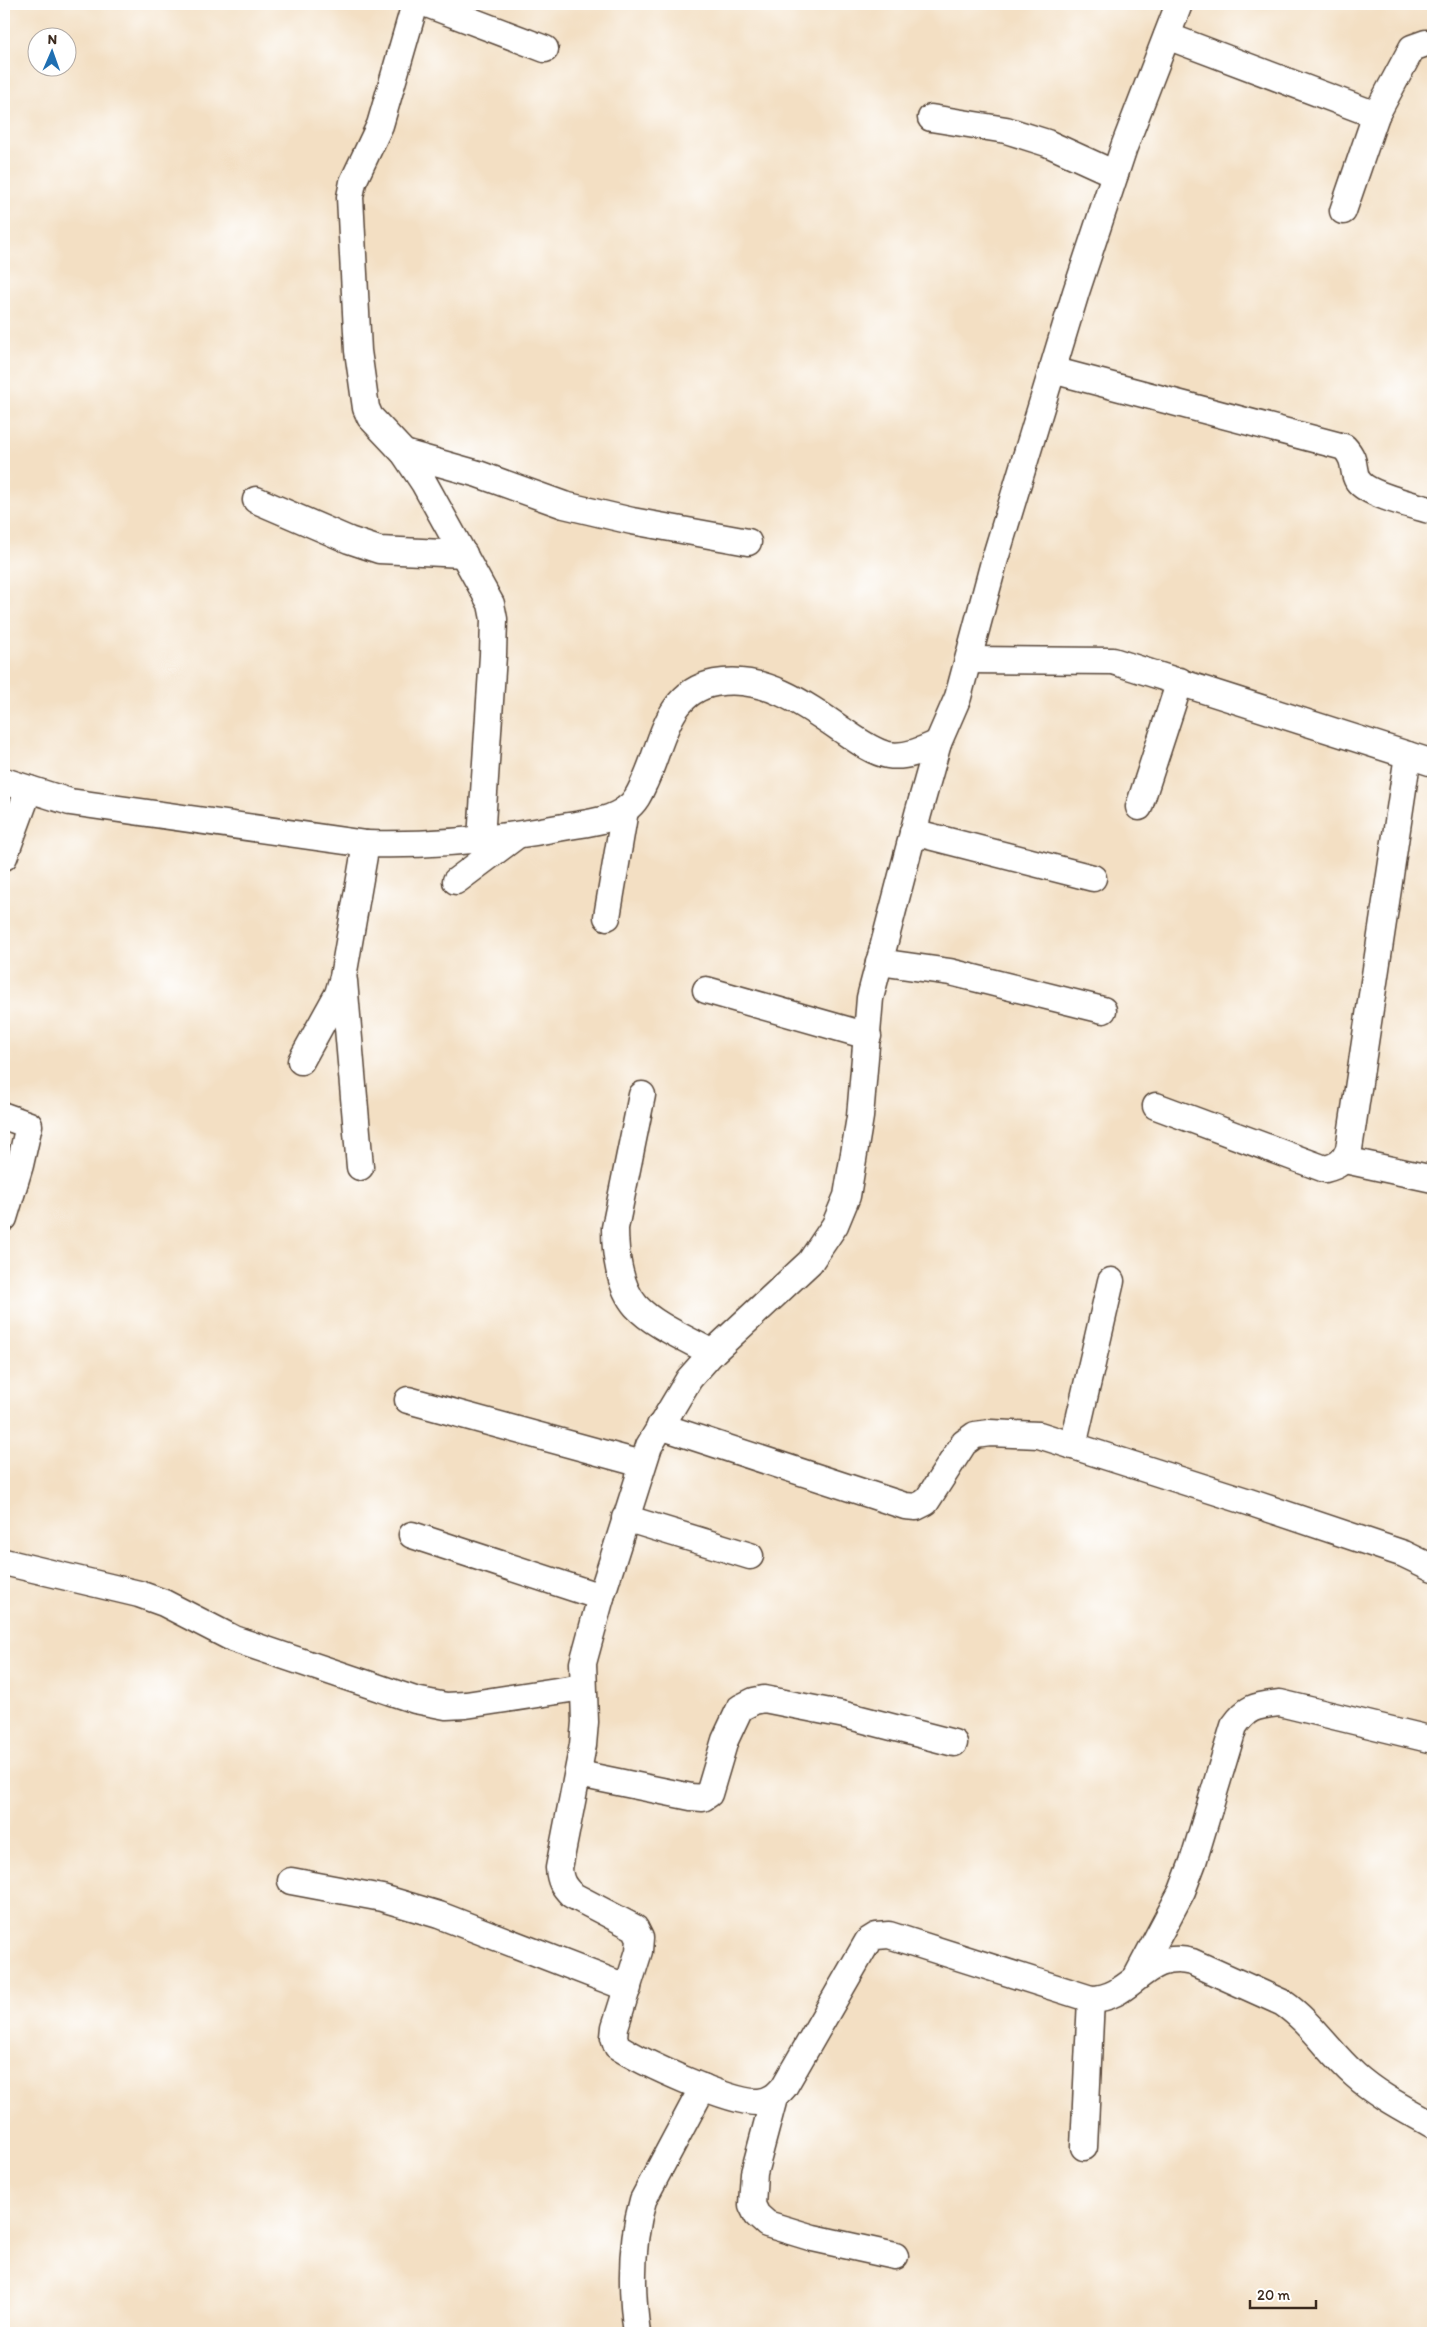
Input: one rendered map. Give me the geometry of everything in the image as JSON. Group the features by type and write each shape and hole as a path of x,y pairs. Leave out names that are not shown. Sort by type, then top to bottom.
{"street":[{"path":"415,4 383,116 353,182 350,197 358,351 366,408 370,417 404,453 434,499 491,604 494,619 481,839"},
{"path":"427,4 545,49"},
{"path":"774,2098 760,2102 747,2102 703,2087 617,2046 614,2037 615,2027 639,1952 640,1938 635,1928 572,1894 564,1887 560,1880 559,1868 579,1774 585,1722 583,1663 601,1597 642,1464 660,1426 689,1379 712,1353 810,1262 835,1225 847,1196 860,1118 870,998 938,743 958,697 994,562 1052,370 1115,174 1179,4"},
{"path":"1167,36 1376,115"},
{"path":"1343,211 1376,115 1412,48 1426,43 1433,44"},
{"path":"931,118 1006,130 1047,143 1115,174"},
{"path":"1052,370 1344,447 1352,456 1357,480 1364,487 1401,502 1433,511"},
{"path":"404,453 478,474 564,505 632,521 748,542"},
{"path":"256,500 349,540 379,550 464,554"},
{"path":"968,660 1113,661 1433,764"},
{"path":"1139,807 1180,681"},
{"path":"4,781 70,802 366,844 405,845 516,836 600,820 625,810 637,799 672,713 682,698 698,687 716,682 740,682 770,688 792,697 858,742 887,755 918,752 938,743"},
{"path":"1156,1106 1325,1169 1335,1167 1345,1160 1349,1149 1408,755"},
{"path":"4,857 29,789"},
{"path":"607,917 625,810"},
{"path":"914,832 1093,878"},
{"path":"456,880 516,836"},
{"path":"301,1061 338,994 343,977 366,844"},
{"path":"879,962 950,972 1104,1010"},
{"path":"343,977 360,1167"},
{"path":"706,990 868,1036"},
{"path":"642,1095 614,1228 615,1248 625,1287 634,1304 646,1315 712,1353"},
{"path":"4,1116 28,1125 4,1218"},
{"path":"1345,1160 1433,1179"},
{"path":"1073,1446 1111,1281"},
{"path":"408,1400 642,1464"},
{"path":"660,1426 910,1507 926,1502 964,1443 975,1435 990,1433 1039,1435 1404,1554 1433,1568"},
{"path":"625,1518 750,1556"},
{"path":"412,1535 601,1597"},
{"path":"4,1562 139,1594 164,1603 234,1639 415,1700 446,1706 466,1705 583,1687"},
{"path":"579,1774 691,1798 703,1798 709,1794 713,1786 725,1740 740,1708 754,1701 764,1699 845,1716 954,1743"},
{"path":"1137,1977 1182,1891 1193,1862 1234,1726 1244,1712 1258,1706 1280,1703 1433,1740"},
{"path":"291,1881 382,1898 439,1915 628,1988"},
{"path":"895,2256 813,2238 768,2224 757,2215 752,2205 754,2173 774,2098 784,2086 858,1956 868,1941 876,1936 890,1936 1091,1999 1102,1999 1114,1994 1160,1962 1182,1959 1283,2004 1312,2026 1354,2074 1433,2125"},
{"path":"1084,2147 1091,1999"},
{"path":"637,2333 634,2300 637,2219 643,2200 703,2087"}]}
